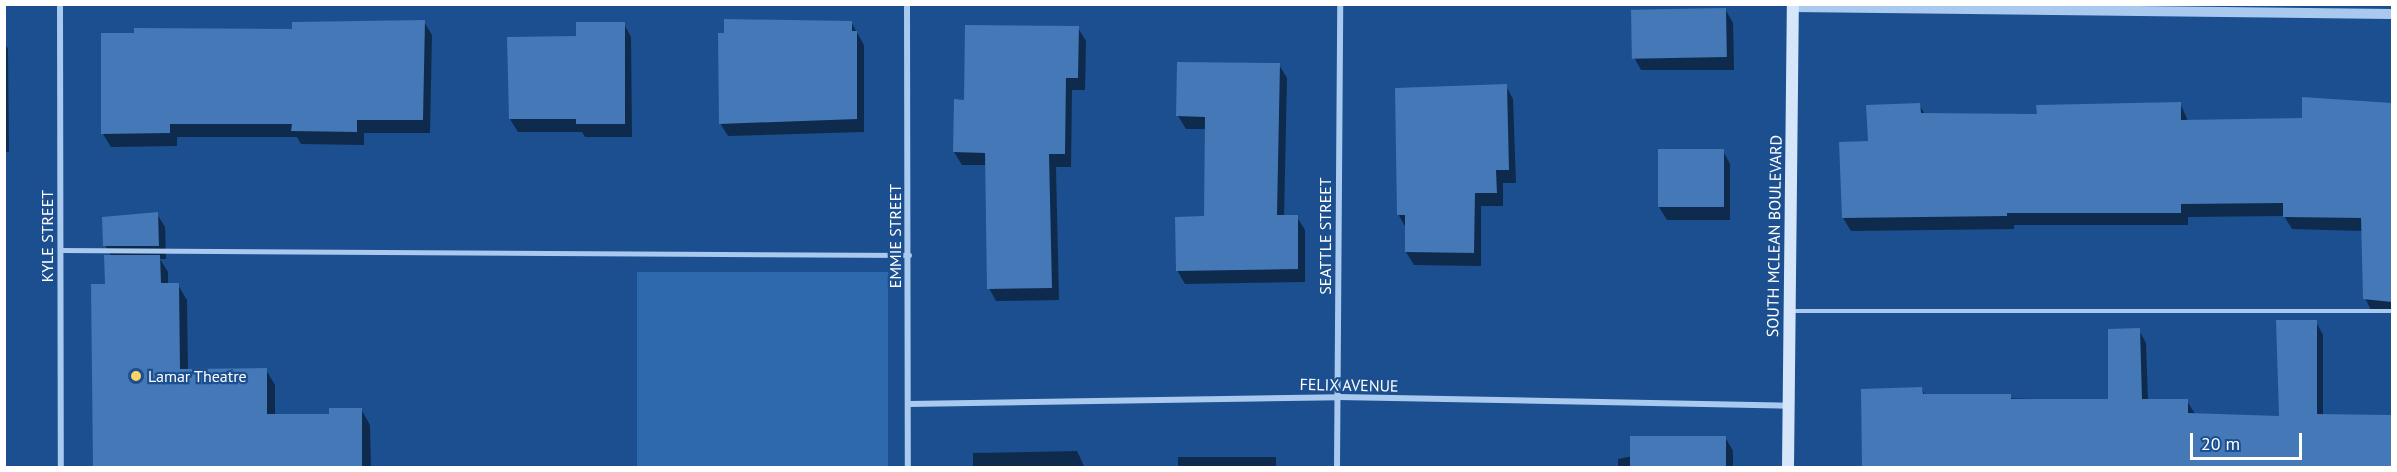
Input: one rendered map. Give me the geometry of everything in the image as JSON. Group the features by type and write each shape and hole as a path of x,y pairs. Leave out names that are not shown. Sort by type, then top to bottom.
{"main road":[{"name":"SOUTH MCLEAN BOULEVARD","path":"1788,468 1793,6"}],"street":[{"name":"KYLE STREET","path":"60,4 61,468"},
{"name":"EMMIE STREET","path":"907,4 908,468"},
{"name":"SEATTLE STREET","path":"1337,468 1340,4"},
{"path":"1793,6 2392,14"},
{"name":"FELIX AVENUE","path":"909,404 1338,397 1789,406"}],"lane":[{"path":"60,250 909,255"},
{"path":"1790,311 2392,311"}],"shaded area":[{"path":"637,272 888,272 888,467 637,467"}],"building":[{"path":"1726,8 1727,57 1632,59 1631,10"},
{"path":"724,19 852,21 852,31 857,31 857,119 719,124 718,33 724,33"},
{"path":"425,20 423,120 357,120 357,132 291,131 292,124 170,124 170,133 101,134 101,33 134,33 134,28 292,29 292,22"},
{"path":"576,22 625,22 625,124 576,124 576,119 509,119 507,37 576,36"},
{"path":"965,25 1079,26 1078,78 1066,78 1065,154 1049,154 1052,288 987,289 985,153 953,152 954,99 964,100"},
{"path":"1177,62 1280,63 1277,215 1298,215 1298,269 1176,271 1175,217 1204,216 1205,117 1176,116"},
{"path":"1507,84 1509,170 1496,170 1497,193 1475,193 1474,253 1405,252 1405,215 1397,215 1395,88"},
{"path":"2302,97 2392,103 2392,302 2363,299 2361,218 2283,217 2283,203 2181,204 2181,213 2007,213 2007,216 1842,218 1839,142 1868,141 1866,105 1920,103 1921,113 2037,114 2036,105 2181,102 2181,120 2302,118"},
{"path":"1658,149 1724,149 1724,207 1658,207"},
{"path":"158,212 159,246 103,246 102,217"},
{"path":"104,255 160,255 161,283 179,283 180,369 267,368 267,414 329,414 329,408 362,408 362,468 93,468 91,284 105,284"},
{"path":"2276,320 2317,320 2317,414 2392,415 2392,468 1862,468 1861,389 1922,387 1923,394 2011,394 2011,399 2108,399 2108,329 2140,328 2142,399 2188,399 2188,413 2279,416"},
{"path":"1630,436 1726,436 1726,468 1630,468"}],"place":[{"name":"Lamar Theatre","path":"136,376"}]}
